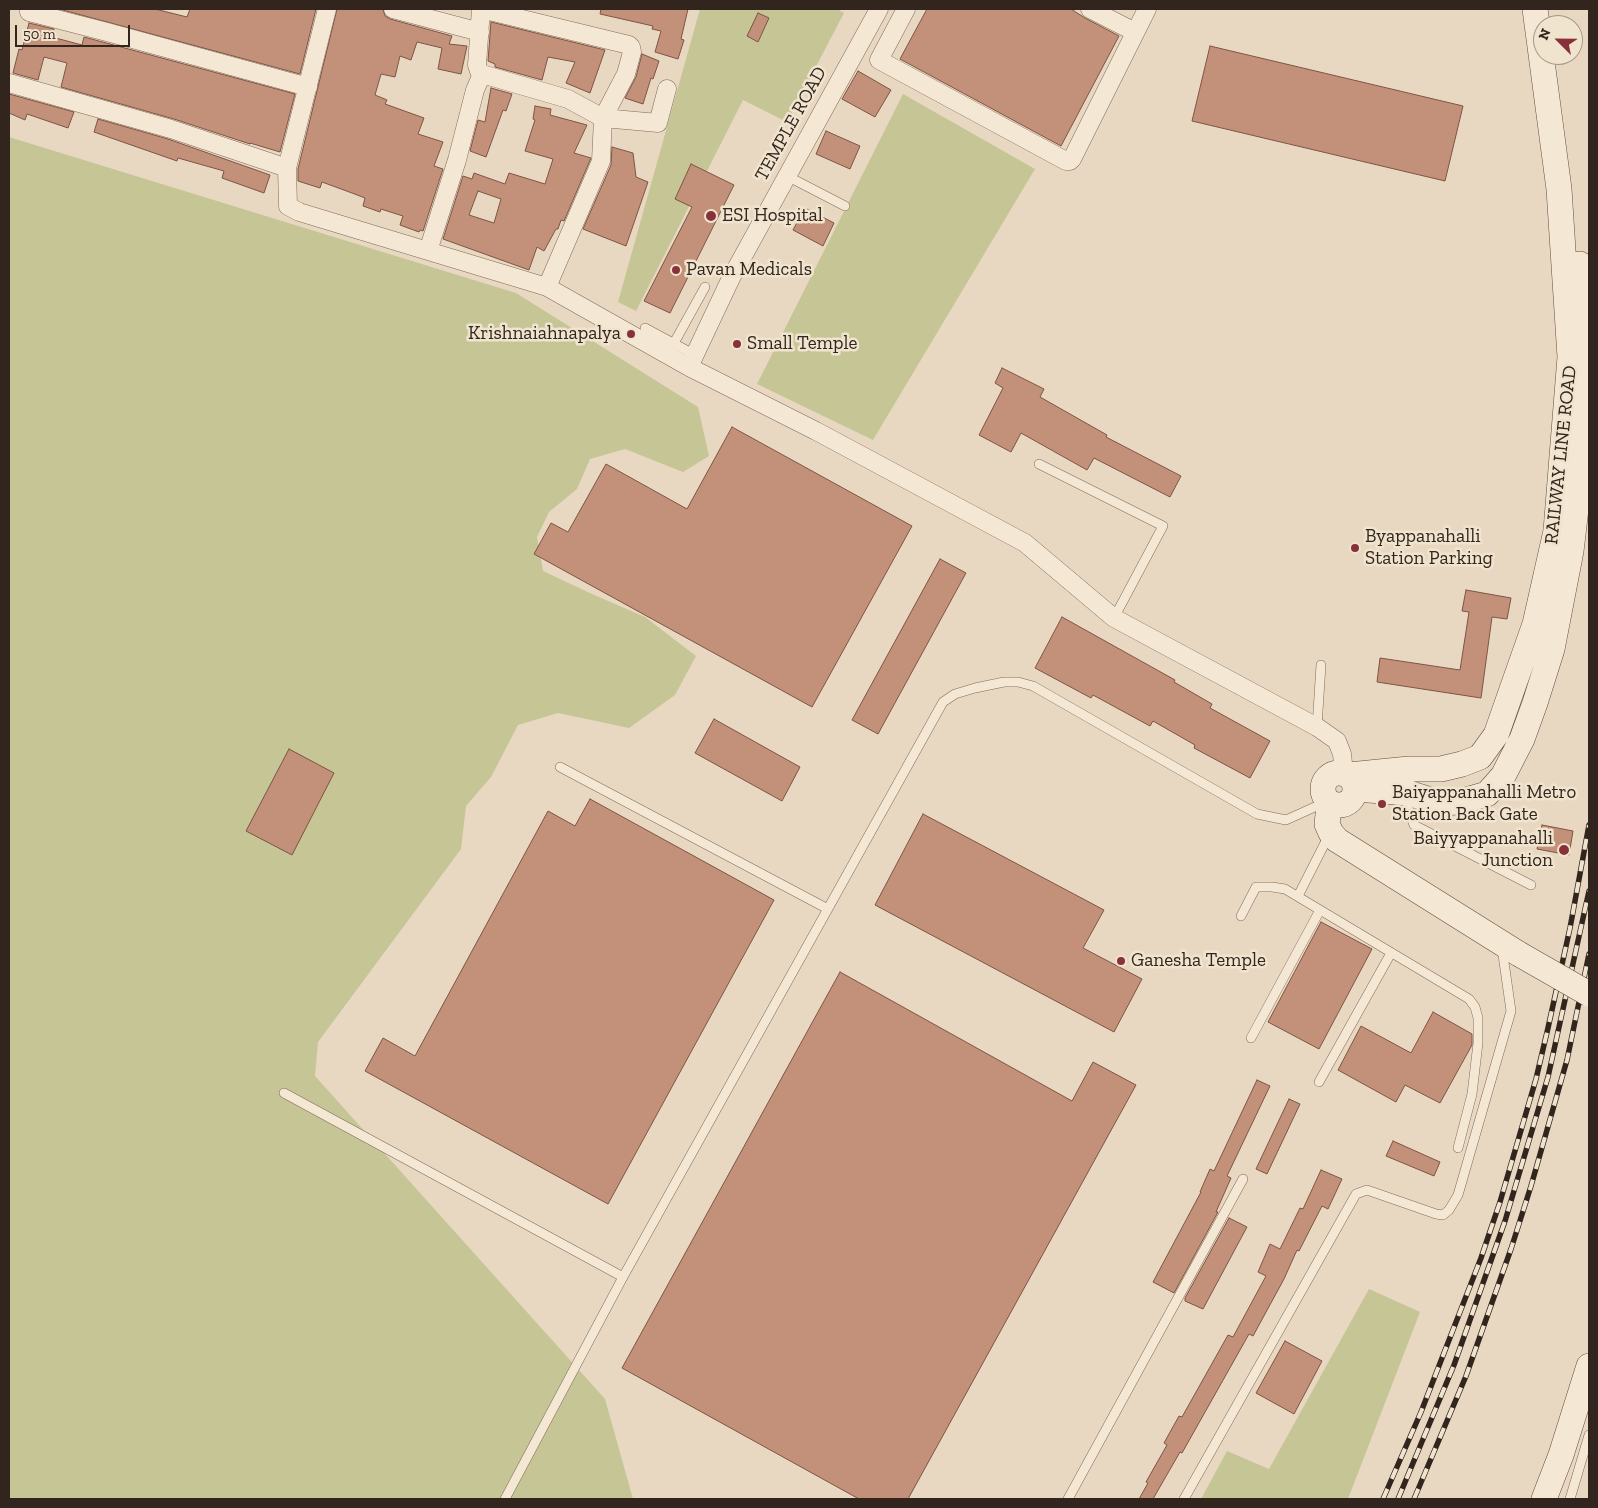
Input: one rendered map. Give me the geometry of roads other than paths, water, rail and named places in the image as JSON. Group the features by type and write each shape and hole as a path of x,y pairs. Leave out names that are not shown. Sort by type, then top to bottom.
{"main road":[{"name":"RAILWAY LINE ROAD","path":"1350,779 1409,769 1441,768 1462,764 1480,757 1496,735 1535,624 1556,532 1570,357 1559,189 1535,9"},
{"name":"RAILWAY LINE ROAD","path":"1350,779 1440,803 1459,802 1487,794 1503,776 1522,739 1552,649 1571,551 1584,442 1586,336 1582,281 1557,65"},
{"path":"1350,779 1355,794 1344,805 1331,803 1328,814 1327,824 1330,833 1337,840 1510,949 1589,994"},
{"path":"1550,1499 1561,1455 1589,1366"},
{"path":"1544,1499 1561,1455"}],"street":[{"path":"327,9 287,168 288,206 299,212 547,287 692,361 816,431 1025,544 1114,618 1317,727 1337,741 1350,779"},
{"path":"392,9 480,32"},
{"path":"547,287 601,161 603,118 626,74 632,52 629,45 481,9 477,65 482,74 568,100 603,118 658,124 667,89"},
{"path":"906,9 879,60 1066,161 1072,159 1147,9"},
{"path":"1090,9 1135,32"},
{"name":"TEMPLE ROAD","path":"692,361 731,278 874,10"},
{"path":"29,12 308,87"},
{"path":"428,251 482,74"},
{"path":"9,83 171,128 287,168"}],"lane":[{"path":"787,176 845,206"},
{"path":"674,343 705,287"},
{"path":"645,328 674,343 692,361"},
{"path":"1039,464 1163,526 1114,618"},
{"path":"1317,727 1321,665"},
{"path":"505,1499 623,1277 943,702 955,694 975,688 1004,682 1018,682 1033,686 1257,814 1286,820 1331,803"},
{"path":"560,767 828,909"},
{"path":"1408,794 1407,806 1414,825 1531,885"},
{"path":"1298,896 1330,833"},
{"path":"1241,916 1256,886 1272,886 1285,889 1469,999 1475,1007 1478,1018 1478,1043 1472,1094 1458,1148"},
{"path":"1251,1038 1320,910"},
{"path":"1184,1499 1356,1194 1367,1190 1443,1215 1449,1210 1458,1195 1511,1012 1510,949"},
{"path":"1319,1082 1391,952"},
{"path":"284,1093 623,1277"},
{"path":"1068,1499 1243,1179"},
{"path":"1570,1499 1589,1435"}],"railway":[{"path":"1383,1499 1421,1412 1481,1258 1500,1202 1536,1079 1570,928 1589,825"},
{"path":"1398,1499 1454,1365 1505,1221 1548,1077 1589,891"},
{"path":"1414,1499 1466,1376 1511,1249 1567,1060 1589,954"}],"place":[{"name":"ESI Hospital","path":"711,216"},
{"name":"Pavan Medicals","path":"676,270"},
{"name":"Krishnaiahnapalya","path":"631,334"},
{"name":"Small Temple","path":"737,344"},
{"name":"Byappanahalli Station Parking","path":"1355,548"},
{"name":"Baiyappanahalli Metro Station Back Gate","path":"1382,804"},
{"name":"Baiyyappanahalli Junction","path":"1564,850"},
{"name":"Ganesha Temple","path":"1121,961"}]}
